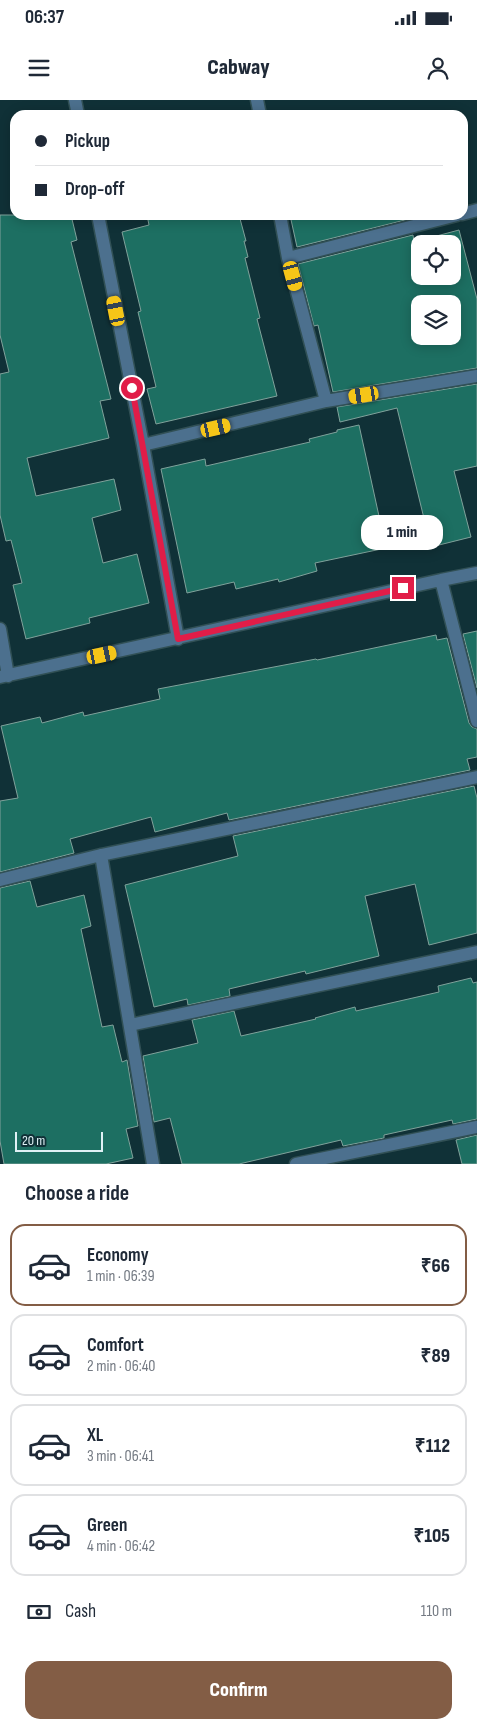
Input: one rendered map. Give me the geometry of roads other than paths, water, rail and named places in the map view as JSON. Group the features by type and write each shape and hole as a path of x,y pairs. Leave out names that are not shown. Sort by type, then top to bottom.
{"street":[{"path":"99,220 143,445 178,639"},
{"path":"281,220 288,258 326,401"},
{"path":"288,258 437,220"},
{"path":"143,445 326,401 477,376"},
{"path":"0,629 4,676 477,573"},
{"path":"441,580 477,721"},
{"path":"0,880 102,855 477,777"},
{"path":"102,855 153,1164"},
{"path":"130,1025 477,952"},
{"path":"296,1164 477,1127"}]}
